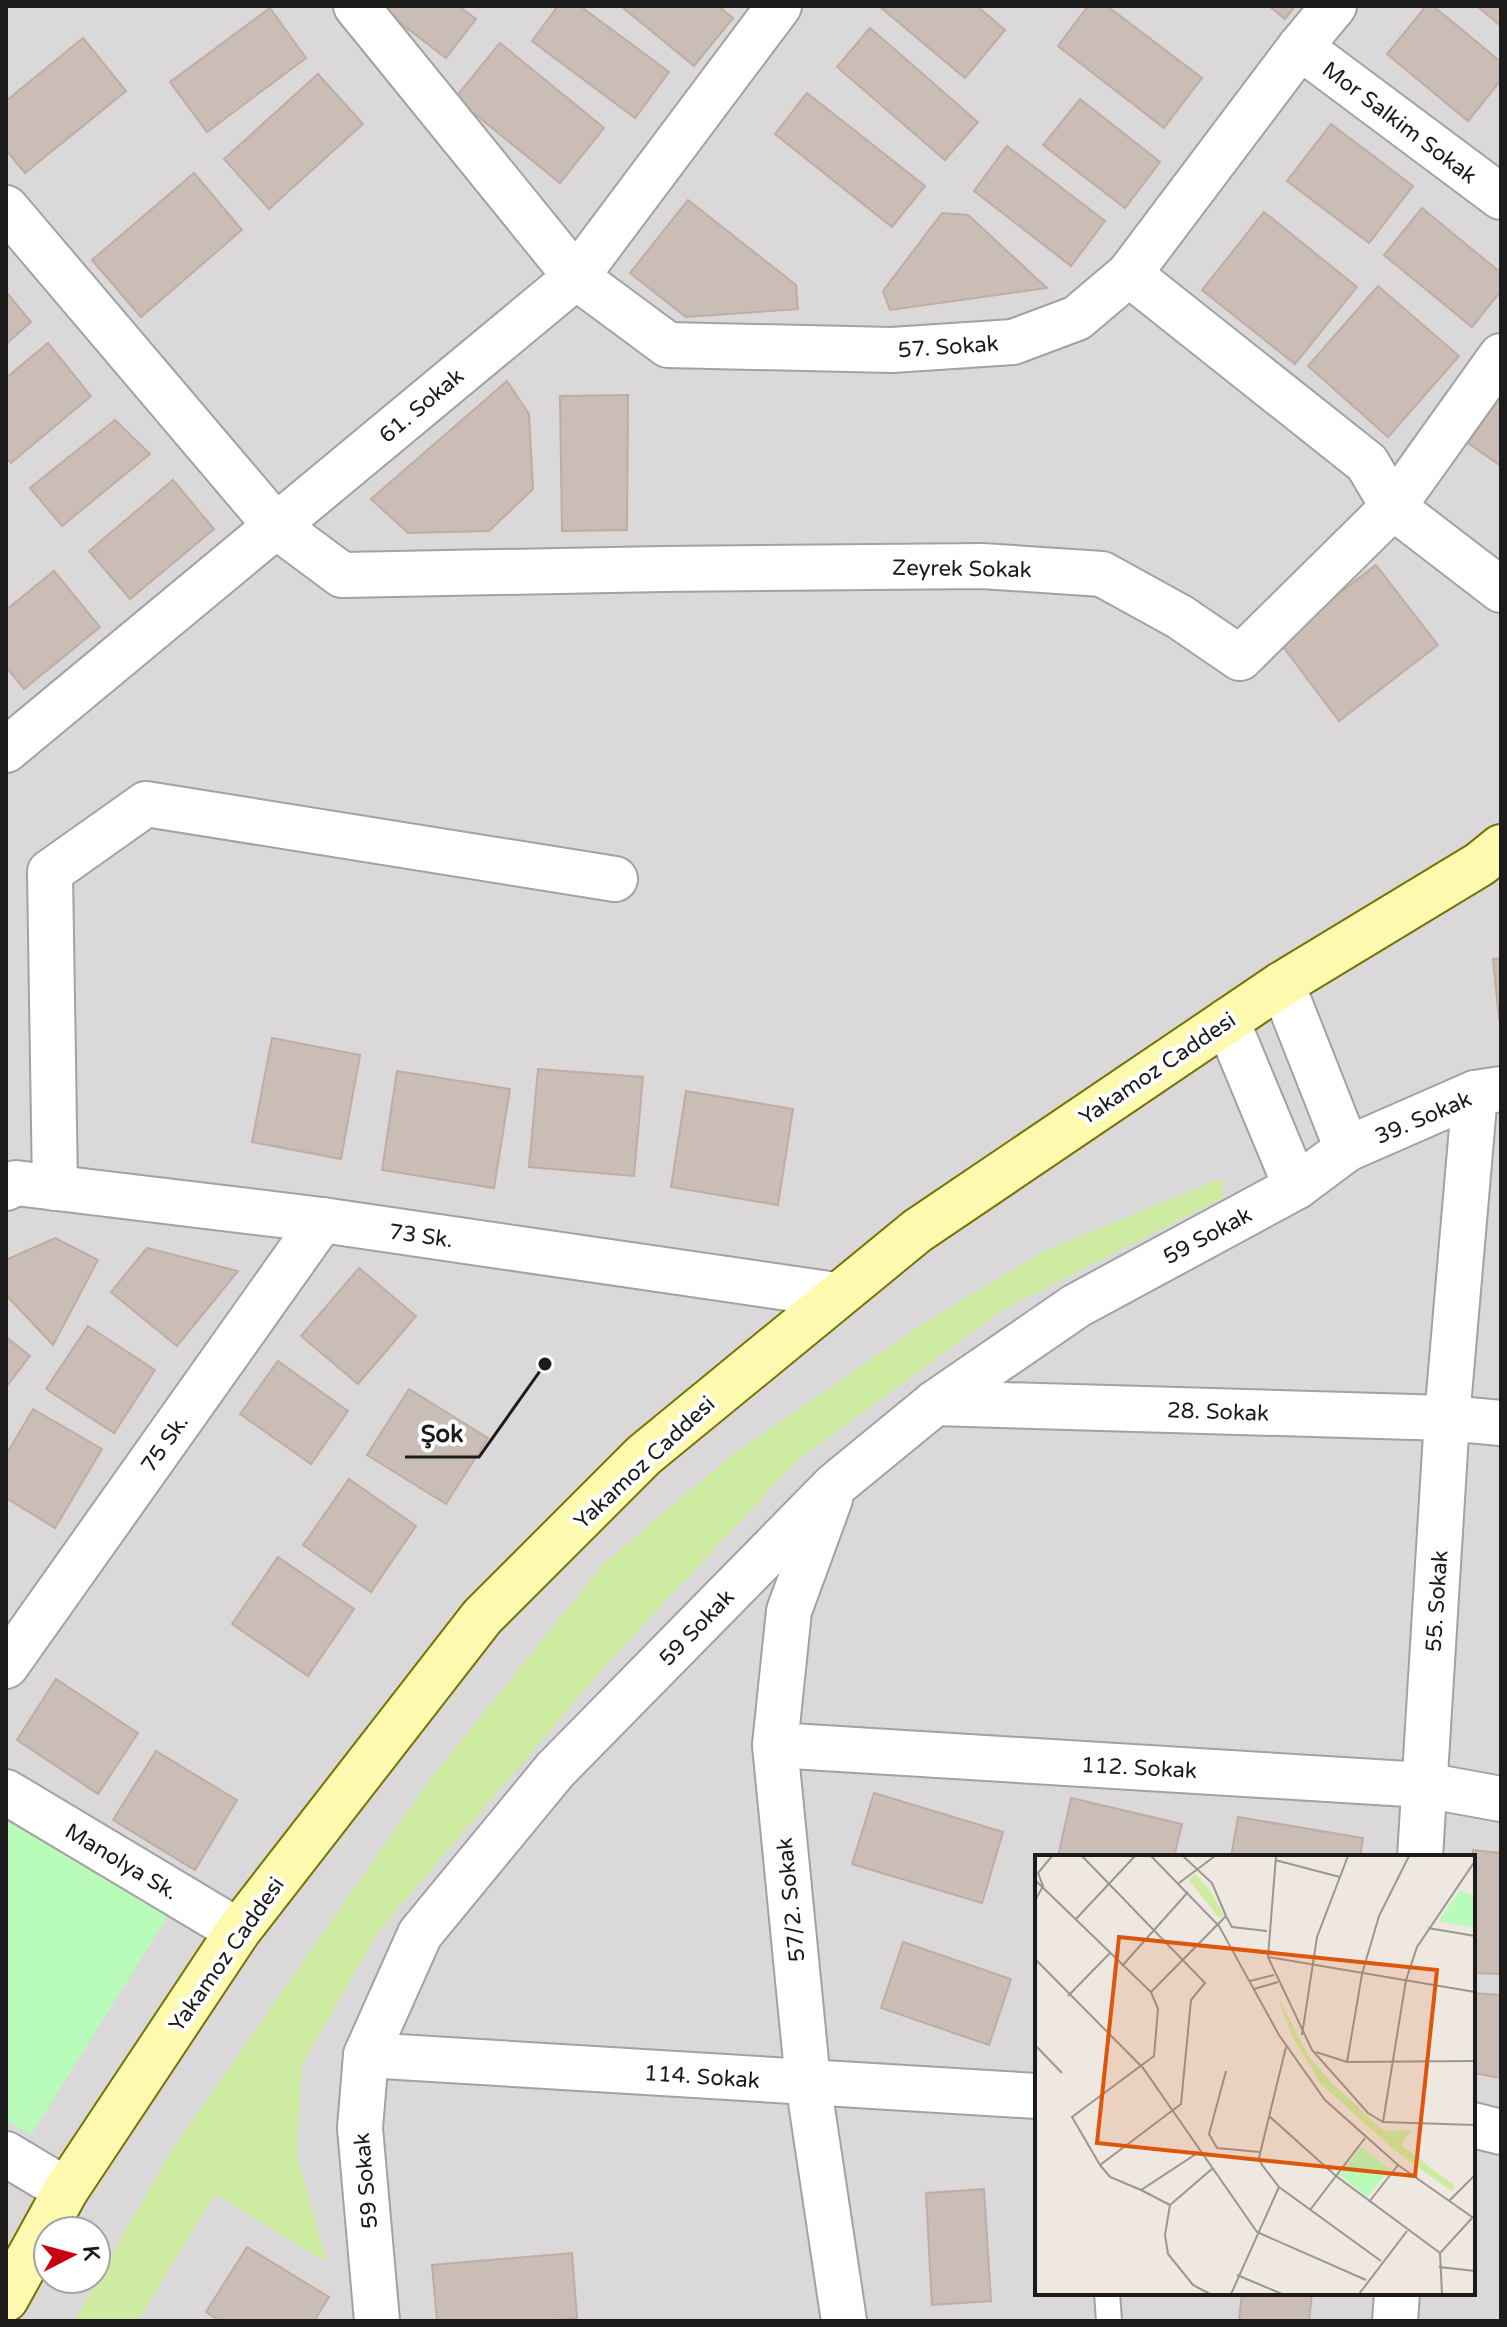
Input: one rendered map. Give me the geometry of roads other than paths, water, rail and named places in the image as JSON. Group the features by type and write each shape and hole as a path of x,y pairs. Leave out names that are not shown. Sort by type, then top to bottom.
{"main road":[{"name":"Yakamoz Caddesi","path":"6,2299 66,2190 238,1931 482,1617 644,1455 924,1226 1282,984 1480,864 1501,847"}],"street":[{"name":"57. Sokak","path":"356,6 576,277 668,345 892,350 1013,342 1077,318 1129,274 1334,6"},
{"name":"61. Sokak","path":"8,744 576,277 779,6"},
{"name":"Mor Salkim Sokak","path":"1300,47 1501,197"},
{"path":"6,208 276,526"},
{"path":"1129,274 1367,463 1393,507 1501,590"},
{"name":"Zeyrek Sokak","path":"276,526 342,575 967,566 1102,574 1180,617 1240,658 1393,507 1501,356"},
{"path":"55,1188 50,872 146,804 615,879"},
{"path":"1282,984 1347,1149"},
{"path":"1227,1021 1296,1187"},
{"name":"39. Sokak","path":"1347,1149 1488,1091"},
{"name":"55. Sokak","path":"1420,1855 1447,1418 1488,1091"},
{"name":"59 Sokak","path":"377,2321 360,2128 366,2055 420,1934 449,1898 555,1770 835,1485 935,1403 1076,1306 1296,1187 1347,1149"},
{"name":"73 Sk.","path":"6,1188 16,1183 322,1220 836,1295"},
{"name":"75 Sk.","path":"6,1666 322,1220"},
{"name":"28. Sokak","path":"935,1403 1447,1418 1501,1423"},
{"name":"57/2. Sokak","path":"835,1485 789,1611 775,1745 808,2082 844,2321"},
{"name":"112. Sokak","path":"775,1745 1424,1785 1501,1799"},
{"name":"Manolya Sk.","path":"6,1792 238,1931"},
{"name":"114. Sokak","path":"366,2055 1035,2096"},
{"path":"1475,2126 1501,2132"},
{"path":"6,2154 66,2190"},
{"path":"1395,2321 1397,2295"}],"lane":[{"path":"1107,2295 1109,2321"}],"place":[{"name":"Şok","path":"545,1364"}]}
